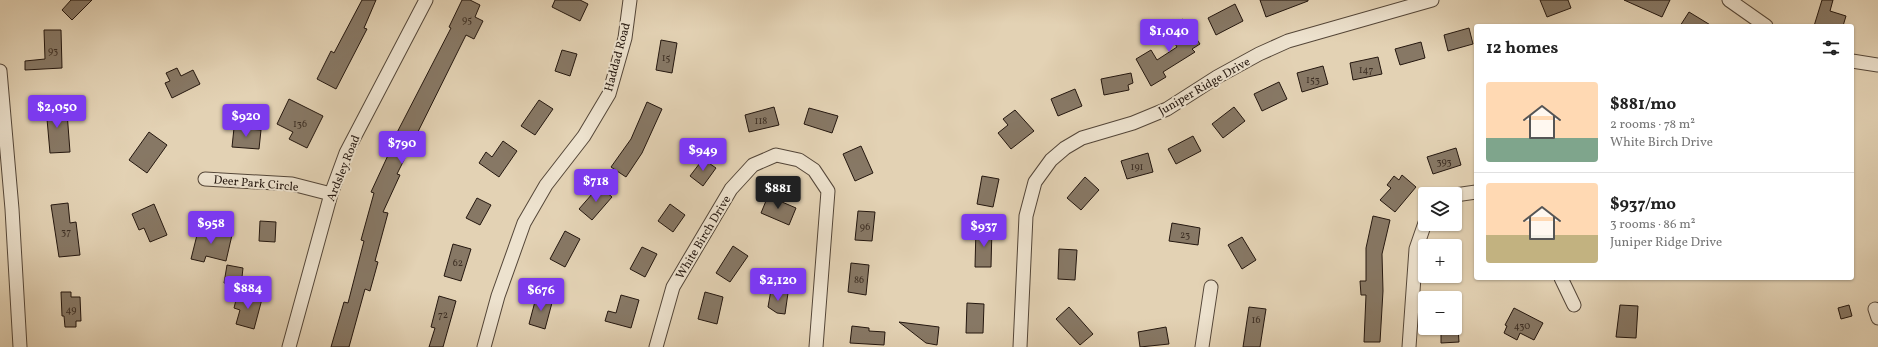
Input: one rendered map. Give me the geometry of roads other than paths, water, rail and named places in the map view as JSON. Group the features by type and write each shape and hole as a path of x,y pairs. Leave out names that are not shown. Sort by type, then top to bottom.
{"street":[{"name":"Ardsley Road","path":"289,347 331,194 346,153 426,0"},
{"name":"Haddad Road","path":"484,347 498,296 524,223 546,185 584,136 609,94 625,38 630,0"},
{"name":"Juniper Ridge Drive","path":"1020,347 1026,216 1035,182 1050,160 1065,148 1082,138 1133,123 1167,109 1217,77 1259,54 1288,41 1432,0"},
{"path":"1729,0 1763,24"},
{"path":"1854,61 1878,65"},
{"path":"0,71 12,209 20,347"},
{"name":"White Birch Drive","path":"656,347 673,287 731,189 753,165 776,155 799,160 814,170 828,191 816,347"},
{"name":"Deer Park Circle","path":"205,179 292,184 331,194"},
{"path":"1462,194 1474,192"},
{"path":"1409,347 1416,248 1422,231"},
{"path":"1563,280 1574,305"},
{"path":"1202,347 1211,287"}]}
